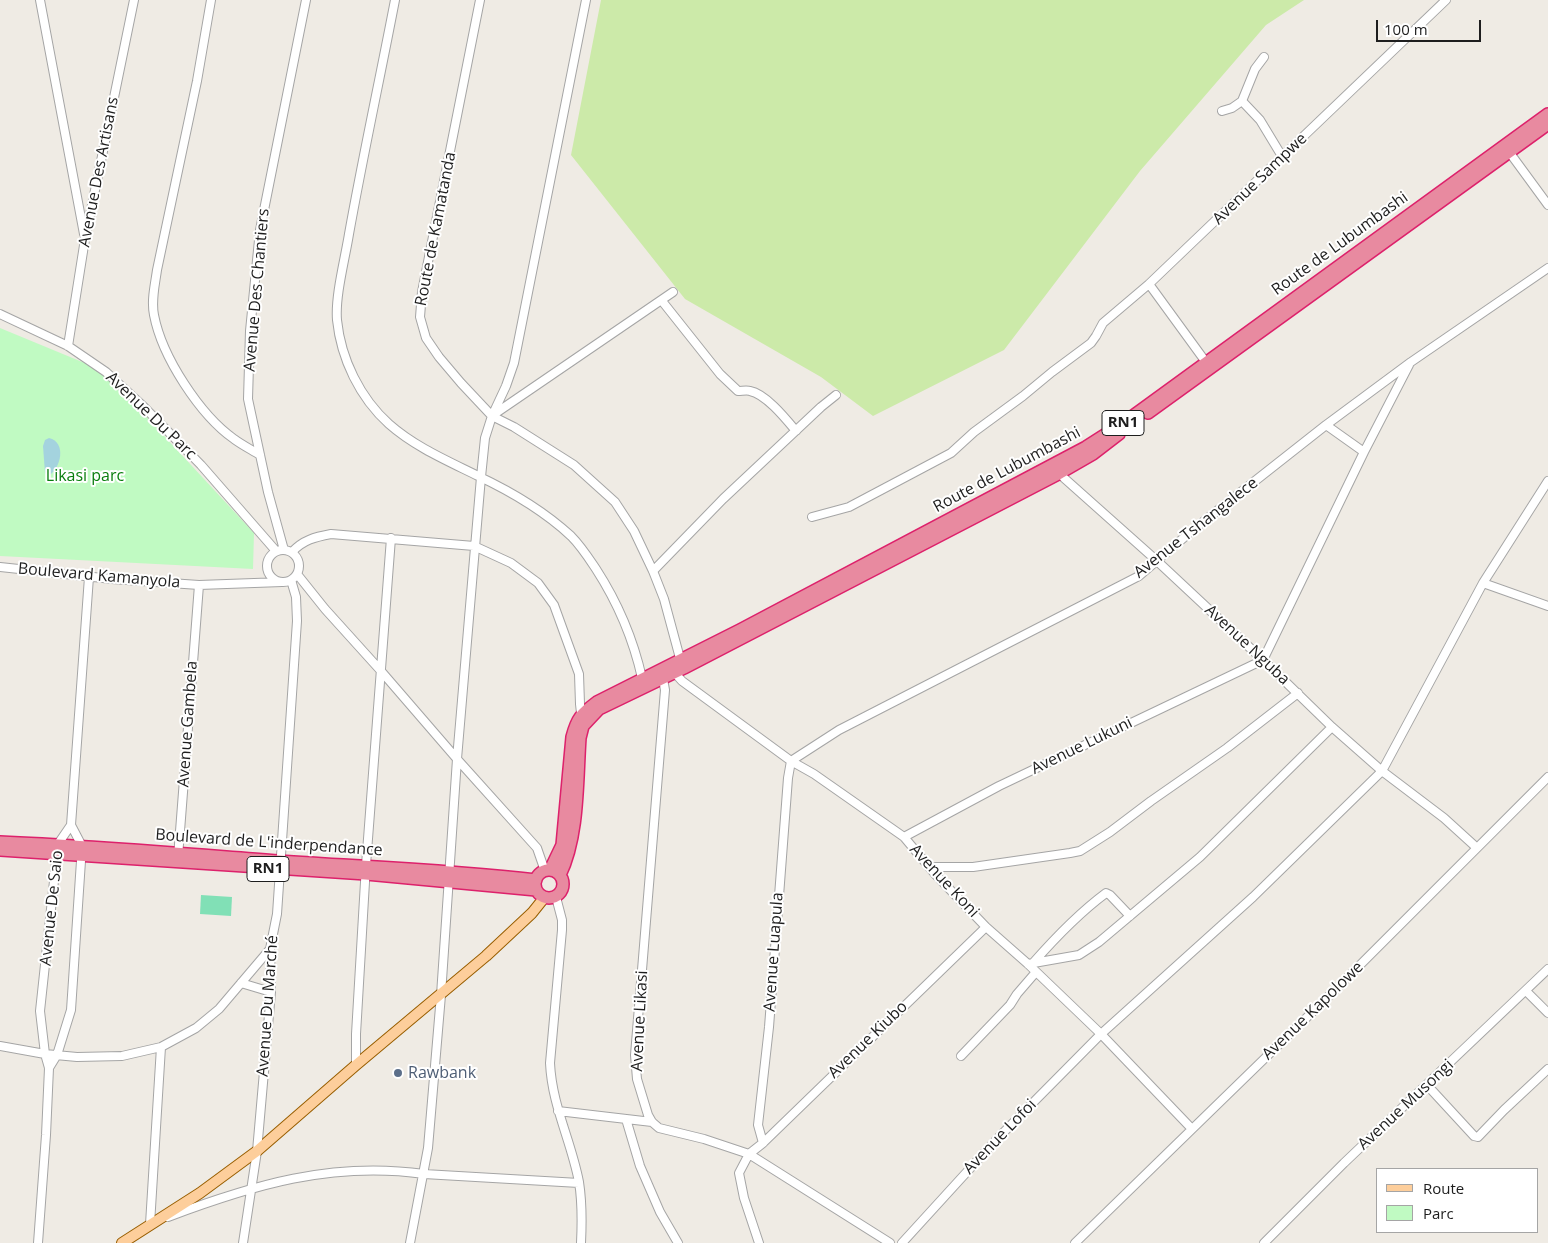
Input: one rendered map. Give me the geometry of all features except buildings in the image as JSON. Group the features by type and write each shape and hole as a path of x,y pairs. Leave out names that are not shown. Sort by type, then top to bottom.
{"highway":[{"name":"Route de Lubumbashi","path":"1507,149 1548,114"},
{"name":"Route de Lubumbashi","path":"582,720 596,702 642,678 677,666 1057,469 1092,454 1208,365 1507,149 1548,124"},
{"name":"Route de Lubumbashi","path":"582,720 662,678 677,666"},
{"path":"552,872 564,884 562,891 556,897 550,899 539,889 539,874 552,872 567,862 572,842 582,720"},
{"name":"Boulevard de L'inderpendance","path":"0,842 58,849"},
{"name":"Boulevard de L'inderpendance","path":"0,850 82,850 230,862 366,870 448,876 539,889"}],"main road":[{"path":"122,1243 227,1174 257,1151 356,1064 441,995 511,932 539,889"}],"street":[{"path":"40,0 85,239"},
{"name":"Avenue Des Artisans","path":"68,346 85,239 134,0"},
{"path":"211,0 197,81 157,270 153,294 154,315 160,335 178,376 216,424 260,455"},
{"name":"Avenue Des Chantiers","path":"284,551 268,492 248,399 250,330 260,230 306,0"},
{"path":"395,0 358,183 339,293 337,318 347,361 372,407 389,424 439,456 529,503 571,536 583,549 611,592 626,623 636,652 642,678"},
{"name":"Route de Kamatanda","path":"480,0 422,292 420,317 426,338 439,357 492,416 514,427 574,464 615,502 634,531 664,599 677,666"},
{"path":"410,1243 428,1148 474,546 485,438 514,363 586,0"},
{"name":"Avenue Sampwe","path":"812,517 849,507 951,453 974,432 1091,343 1103,323 1150,284 1446,0"},
{"path":"1222,111 1232,108 1242,101 1255,69 1264,57"},
{"path":"1242,101 1260,120 1283,158"},
{"path":"1507,149 1548,205"},
{"name":"Avenue Tshangalece","path":"791,761 839,730 1139,576 1156,560 1326,425 1411,362 1548,268"},
{"path":"1150,284 1208,365"},
{"path":"492,416 673,292"},
{"path":"662,301 720,374 738,391 752,391 770,403 780,411 796,431"},
{"name":"Avenue Du Parc","path":"0,314 68,346 106,372 201,464 284,551"},
{"path":"1263,660 1364,452 1411,362"},
{"path":"653,571 723,499 820,407 836,395"},
{"path":"1326,425 1364,452"},
{"name":"Avenue Nguba","path":"1057,469 1064,478 1156,560 1332,727 1382,771 1444,818 1477,848"},
{"name":"Avenue Lofoi","path":"902,1243 996,1140 1102,1034 1253,897 1382,771 1484,583 1548,481"},
{"path":"552,872 537,848 324,609 290,578 273,579 267,566 269,557 308,540 331,534 474,546 511,563 538,583 554,605 579,674 582,720"},
{"path":"356,1064 356,1034 366,870 391,538"},
{"path":"284,551 299,562 290,578"},
{"name":"Boulevard Kamanyola","path":"0,567 90,577 199,585 290,578"},
{"name":"Avenue De Saio","path":"38,1243 49,1068 45,1054 40,1011 58,849 71,825 90,577"},
{"name":"Avenue Du Marché","path":"243,1243 257,1151 271,992 270,949 277,914 297,621 296,597 290,578"},
{"path":"1484,583 1548,606"},
{"name":"Avenue Gambela","path":"178,858 199,585"},
{"name":"Avenue Lukuni","path":"904,837 999,786 1263,660"},
{"name":"Avenue Koni","path":"677,666 682,681 791,761 814,774 904,837 953,893 986,926 1030,963 1036,972 1102,1034 1192,1129"},
{"name":"Avenue Likasi","path":"652,1122 637,1079 636,1055 665,690 662,678"},
{"path":"929,867 973,867 1080,850 1110,832 1227,748 1298,693"},
{"path":"1030,963 1079,955 1099,942 1200,857 1332,727"},
{"name":"Avenue Luapula","path":"763,1143 758,1125 768,1037 778,894 791,761"},
{"name":"Avenue Kapolowe","path":"1075,1243 1343,982 1548,777"},
{"path":"49,1068 57,1055 71,1010 82,850 71,825"},
{"path":"1030,963 1096,900 1106,893 1130,916"},
{"path":"556,897 562,920 562,930 550,1062 552,1087 579,1183 581,1243"},
{"name":"Avenue Kiubo","path":"749,1154 763,1143 986,926"},
{"path":"0,1046 45,1054 77,1057 122,1056 161,1047 202,1024 220,1009 270,949"},
{"name":"Avenue Musongi","path":"1264,1243 1344,1163 1548,969"},
{"path":"961,1056 1010,1005 1036,972"},
{"path":"1541,975 1548,982"},
{"path":"241,983 271,992"},
{"path":"1526,991 1548,1014"},
{"path":"161,1047 150,1224 210,1201 251,1188 297,1177 342,1172 402,1171 424,1174 579,1183"},
{"path":"1428,1085 1474,1136 1478,1137 1548,1069"},
{"path":"558,1111 652,1122 659,1128 704,1139 749,1154 890,1243"},
{"path":"626,1119 640,1166 660,1212 678,1243"},
{"path":"749,1154 739,1172 744,1198 758,1243"}],"green space":[{"path":"601,0 1304,0 1266,25 1140,171 1004,350 873,416 821,377 685,299 571,155"},
{"name":"Likasi parc","path":"0,328 104,371 254,533 253,569 0,556"},
{"path":"201,895 232,897 231,916 200,914"}],"water":[{"path":"49,438 55,440 60,450 60,456 53,473 48,476 45,473 43,446 45,440"}],"place":[{"name":"Rawbank","path":"398,1073"}]}
